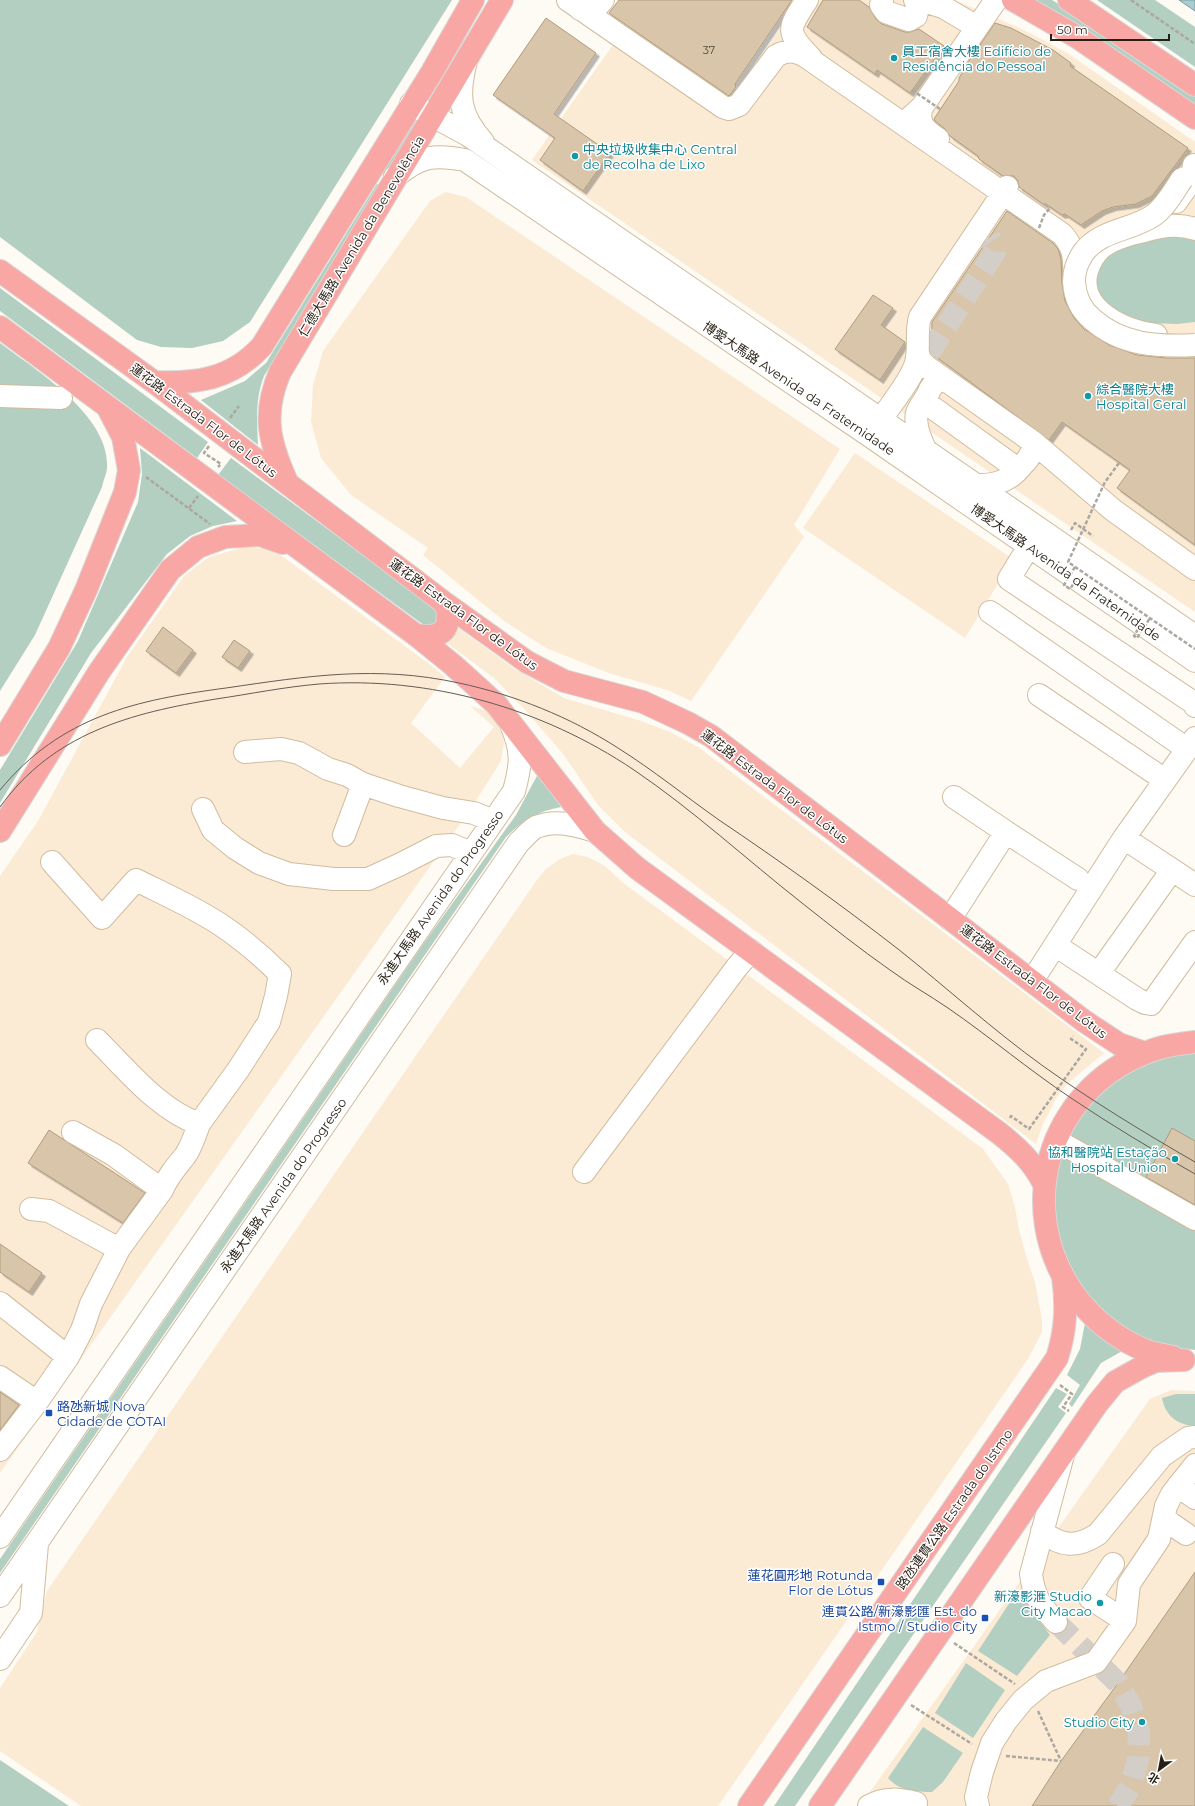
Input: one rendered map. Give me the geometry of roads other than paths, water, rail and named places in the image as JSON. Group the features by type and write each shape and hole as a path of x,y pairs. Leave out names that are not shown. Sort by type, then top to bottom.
{"main road":[{"name":"仁德大馬路 Avenida da Benevolência","path":"154,382 187,382 221,376 243,365 262,346 411,104 473,0"},
{"name":"仁德大馬路 Avenida da Benevolência","path":"288,483 276,457 268,418 272,391 280,372 502,0"},
{"path":"1013,0 1077,37 1195,118"},
{"path":"1070,0 1195,85"},
{"name":"蓮花路 Estrada Flor de Lótus","path":"0,271 154,382 446,604 527,662 564,681 636,699 688,723 711,736 1084,1021 1119,1044 1145,1052"},
{"path":"0,327 416,635 454,665 492,701 511,723 594,831 637,868 999,1133 1029,1160 1038,1172 1044,1184"},
{"path":"0,745 59,648 125,492 128,473 122,437 107,406"},
{"path":"0,831 99,672 170,570 198,547 225,537 260,535 297,548"},
{"path":"416,635 430,637 443,631 448,626 449,618 446,604"},
{"path":"1190,1360 1147,1351 1113,1333 1085,1308 1063,1277 1050,1248 1044,1217 1044,1184 1050,1156 1060,1129 1076,1104 1096,1083 1119,1066 1145,1052 1178,1044 1195,1042"},
{"name":"路氹連貫公路 Estrada do Istmo","path":"750,1806 1057,1358 1066,1323 1063,1277"},
{"path":"820,1806 1084,1422 1115,1382 1156,1361 1190,1360"}],"street":[{"path":"807,0 792,22 791,29 795,40 815,62"},
{"path":"882,0 881,5 886,12 909,20 916,16 918,6 915,0"},
{"path":"920,0 943,7 977,27"},
{"path":"896,120 903,120 915,116 996,0"},
{"path":"574,4 594,10 603,1"},
{"path":"574,4 723,107 729,108 739,105 776,56 782,52 799,52 896,120 1005,190 1084,238 1098,242 1112,241 1159,227 1174,226 1195,229"},
{"name":"博愛大馬路 Avenida da Fraternidade","path":"466,61 460,85 463,110 474,132 490,151"},
{"path":"925,102 920,121 925,130 1005,190 1046,228 1062,234 1072,247 1077,300 1086,314 1113,334 1128,340 1155,345 1195,345"},
{"name":"博愛大馬路 Avenida da Fraternidade","path":"411,104 468,135 875,428 969,493 1195,636"},
{"name":"博愛大馬路 Avenida da Fraternidade","path":"395,177 410,165 426,158 444,156 465,160 875,428 926,451 969,493 1029,546 1076,574 1146,621 1195,661"},
{"path":"1074,273 1079,259 1092,242 1102,236 1141,222 1156,214 1192,176"},
{"path":"1192,176 1191,212 1195,223"},
{"path":"1142,231 1159,221 1172,208 1192,176"},
{"path":"875,428 920,361 918,324 928,314 981,233 1005,190"},
{"path":"1112,241 1095,254 1088,268 1084,283 1086,293 1092,304 1115,322 1135,331 1154,335 1195,334"},
{"path":"920,361 1038,445 1113,510 1195,569"},
{"path":"926,451 920,436 917,413 938,380 948,382"},
{"path":"928,394 927,402 932,408 1012,464 1018,466 1023,464"},
{"path":"0,396 60,398"},
{"path":"969,493 1009,479 1023,464 1033,449 1038,445"},
{"path":"1029,546 1009,579 1194,703 1195,706"},
{"path":"990,612 1191,744 1124,838 1032,981"},
{"path":"1039,695 1165,780"},
{"name":"永進大馬路 Avenida do Progresso","path":"0,1537 514,791 520,768 519,744 511,723"},
{"path":"245,752 281,749 299,753 328,769 347,774 364,784 398,796 443,808 474,812 493,821"},
{"path":"344,835 364,784"},
{"path":"954,797 1078,879"},
{"path":"202,809 213,830 235,848 259,863 289,874 334,879 368,879 436,846 452,845 470,853"},
{"name":"永進大馬路 Avenida do Progresso","path":"0,1596 519,842 536,828 552,824 572,824 594,831"},
{"path":"950,919 1006,832"},
{"path":"1124,838 1195,885"},
{"path":"0,1450 37,1402 68,1357 82,1330 91,1304 119,1249 162,1190 168,1177 191,1145 199,1124 238,1070 268,1022 276,996 280,974 262,957 221,925 177,900 136,880 102,918 52,862"},
{"path":"1099,973 1172,870"},
{"path":"1056,944 1145,1003 1151,1004 1195,942"},
{"path":"584,1172 737,967 751,951"},
{"path":"96,1040 166,1107 185,1119 199,1124"},
{"path":"72,1132 114,1155 162,1190"},
{"path":"1056,1140 1195,1219"},
{"path":"31,1209 49,1211 119,1249"},
{"path":"0,1303 68,1357"},
{"path":"0,1377 37,1402"},
{"path":"1042,1531 1052,1539 1064,1544 1076,1544 1088,1541 1098,1534 1162,1456 1188,1438 1195,1437"},
{"path":"1056,1622 1044,1609 1033,1591 1031,1574 1065,1450"},
{"path":"978,1806 976,1797 982,1772 992,1743 1006,1721 1023,1700 1046,1681 1096,1662 1125,1621 1129,1584 1159,1539 1166,1506 1186,1492 1194,1466"},
{"path":"1164,1519 1186,1534"},
{"path":"0,1659 32,1613 37,1543"},
{"path":"1113,1564 1090,1598 1125,1621"},
{"path":"869,1806 878,1801 895,1799 916,1803"}],"water":[{"path":"1179,0 1195,0 1195,11"}],"tunnel":[{"path":"929,353 995,252 995,247 989,238"},
{"path":"1056,1622 1118,1683 1131,1706 1139,1732 1138,1760 1130,1787 1118,1806"}],"tram line":[{"path":"0,790 24,765 48,745 75,728 102,716 131,706 161,699 285,680 342,674 399,674 459,683 501,694 542,708 581,726 631,756 719,820 810,883 898,949 1043,1066 1080,1092 1195,1162"},
{"path":"0,807 21,782 44,761 69,744 96,730 154,711 216,699 319,684 360,683 402,685 443,691 523,713 561,729 599,748 656,785 802,903 879,962 964,1019 1071,1098 1101,1118 1195,1174"}],"place":[{"name":"員工宿舍大樓 Edifício de Residência do Pessoal","path":"894,58"},
{"name":"中央垃圾收集中心 Central de Recolha de Lixo","path":"575,156"},
{"name":"綜合醫院大樓 Hospital Geral","path":"1088,396"},
{"name":"協和醫院站 Estação Hospital Union","path":"1175,1159"},
{"name":"路氹新城 Nova Cidade de COTAI","path":"49,1413"},
{"name":"蓮花圓形地 Rotunda Flor de Lótus","path":"881,1582"},
{"name":"新濠影滙 Studio City Macao","path":"1100,1603"},
{"name":"連貫公路/新濠影匯 Est. do Istmo / Studio City","path":"985,1618"},
{"name":"Studio City","path":"1142,1722"}]}
